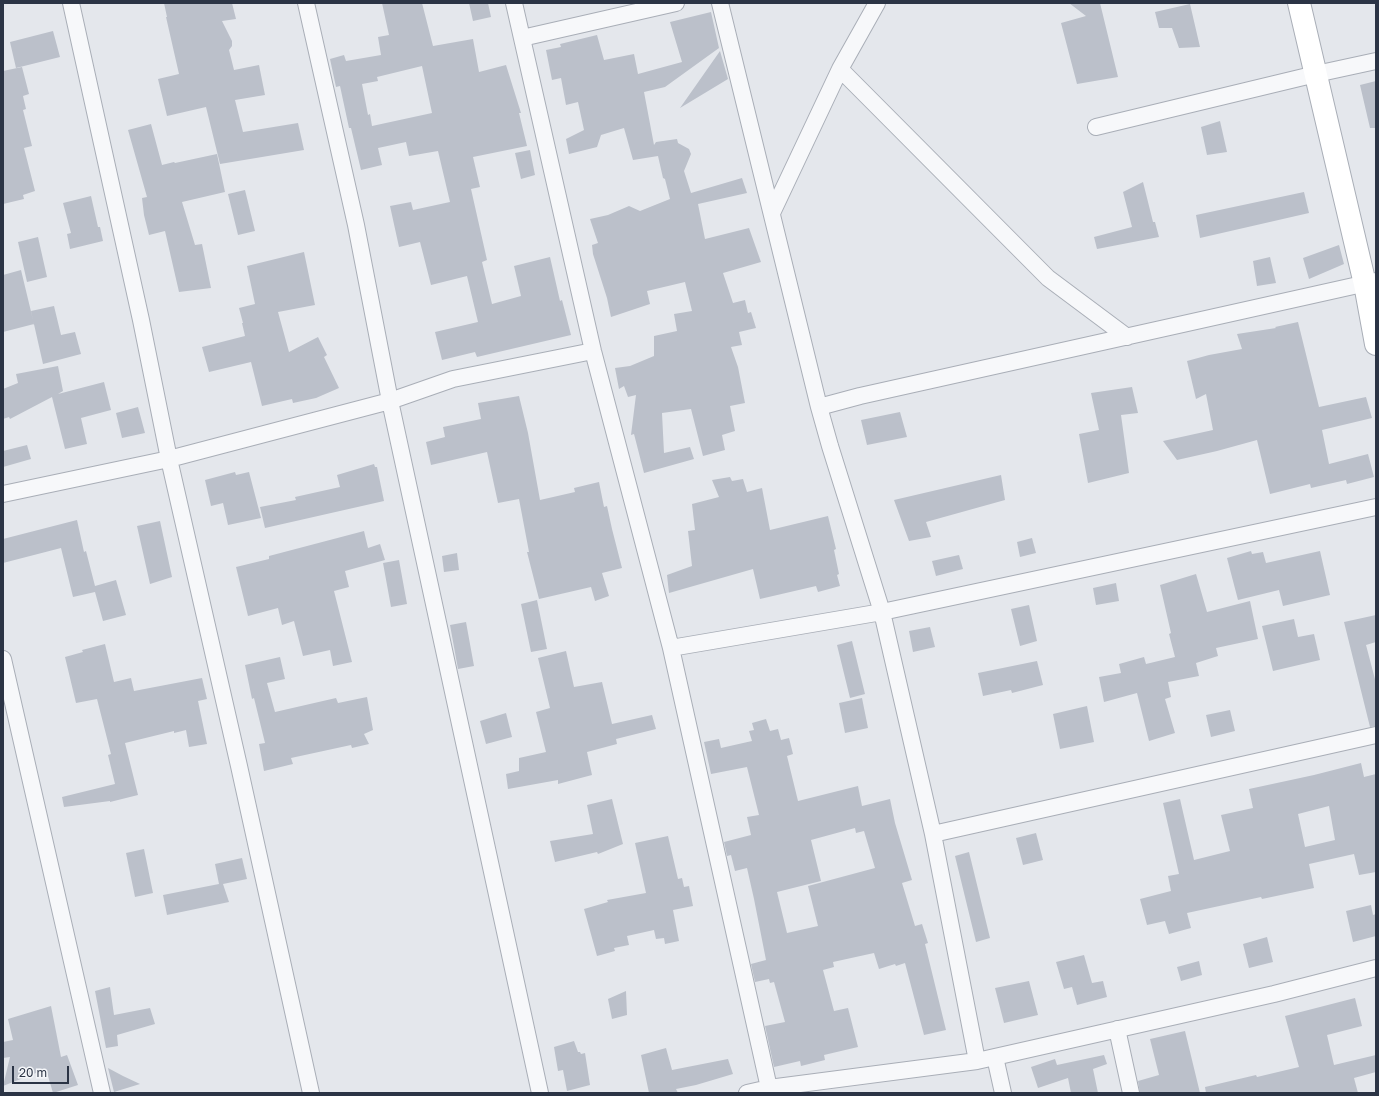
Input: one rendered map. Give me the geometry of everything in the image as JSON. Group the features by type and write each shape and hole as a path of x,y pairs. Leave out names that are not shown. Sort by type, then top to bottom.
{"street":[{"path":"71,3 141,320 169,459 311,1093"},
{"path":"306,3 356,225 390,401 540,1093"},
{"path":"514,3 593,351 671,648 769,1088"},
{"path":"522,38 676,3"},
{"path":"720,3 819,407 882,612 933,834 977,1061"},
{"path":"772,213 840,69 877,3"},
{"path":"1299,3 1370,283 1376,344"},
{"path":"1096,127 1376,61"},
{"path":"840,69 1048,278 1127,337"},
{"path":"819,407 860,396 1370,283"},
{"path":"3,494 169,459 390,401 453,379 593,351"},
{"path":"671,648 882,612 1376,507"},
{"path":"3,659 9,712 102,1093"},
{"path":"933,834 1376,735"},
{"path":"747,1093 769,1088 977,1061 1274,994 1376,968"},
{"path":"1117,1029 1131,1093"},
{"path":"995,1057 1003,1093"}],"building":[{"path":"164,3 232,3 236,19 222,21 232,41 232,46 229,50 234,70 259,65 265,95 235,100 243,132 298,123 304,150 220,164 206,107 167,116 158,79 179,74"},
{"path":"382,3 422,3 433,46 473,39 479,72 506,65 521,113 519,113 527,146 473,157 480,187 471,189 487,260 482,262 492,304 521,296 514,266 550,257 560,301 562,300 571,335 477,357 475,352 442,360 435,332 478,322 467,276 431,285 420,242 399,247 390,206 411,202 413,210 450,202 438,151 409,156 406,142 378,148 382,165 361,170 351,128 349,128 340,86 336,87 330,59 344,55 346,61 381,55 378,37 389,35","holes":["422,66 432,113 372,126 370,114 368,115 362,84 378,81 377,77"]},
{"path":"469,3 488,3 491,17 473,21"},
{"path":"1069,3 1100,3 1118,77 1077,84 1061,23 1086,16"},
{"path":"1190,4 1200,47 1179,48 1172,28 1159,28 1155,12"},
{"path":"711,12 719,48 665,87 644,92 654,145 656,142 677,139 678,143 689,149 691,154 684,171 691,193 742,178 747,193 698,204 705,239 749,228 761,262 723,273 733,303 745,300 748,313 751,312 756,328 739,332 742,345 731,347 738,367 745,403 730,406 735,431 722,435 725,450 703,456 691,409 662,413 664,453 690,447 694,459 644,473 634,434 631,435 636,395 628,397 624,386 619,389 615,368 630,366 654,356 654,336 677,331 674,314 692,311 685,282 647,291 650,304 611,317 607,298 593,254 592,245 598,243 590,219 608,215 629,206 640,211 670,199 658,156 633,160 624,128 601,135 597,147 569,154 566,139 584,130 578,102 566,105 561,78 552,80 546,50 561,47 560,44 597,35 604,60 634,54 638,74 682,62 670,22"},
{"path":"53,31 60,57 16,68 10,42"},
{"path":"720,51 728,79 680,108"},
{"path":"22,67 29,94 23,96 26,109 23,110 32,146 24,148 35,191 23,195 24,199 3,204 3,71"},
{"path":"1376,81 1376,128 1370,128 1360,85"},
{"path":"1220,121 1227,152 1207,155 1201,127"},
{"path":"151,124 162,165 217,154 225,192 182,202 195,245 202,244 211,288 179,292 165,231 149,235 142,198 147,197 128,130"},
{"path":"530,150 535,175 521,179 515,153"},
{"path":"1143,182 1153,222 1155,222 1159,237 1097,249 1094,237 1132,227 1123,192"},
{"path":"245,190 255,231 238,235 228,194"},
{"path":"1304,192 1309,213 1200,238 1196,215"},
{"path":"91,196 98,227 100,227 103,241 70,249 67,234 71,233 63,203"},
{"path":"38,237 47,277 27,282 18,242"},
{"path":"1339,245 1344,264 1309,279 1303,258"},
{"path":"304,252 315,305 278,312 289,352 318,337 327,355 324,357 339,388 316,398 293,403 292,399 262,406 251,362 209,372 202,347 245,336 239,308 255,304 247,266"},
{"path":"1270,257 1276,283 1257,286 1253,261"},
{"path":"21,270 34,324 3,332 3,275"},
{"path":"54,306 61,335 75,332 81,354 43,364 31,311"},
{"path":"1298,322 1319,407 1366,397 1372,418 1322,430 1329,464 1368,454 1374,477 1347,484 1346,480 1311,488 1310,484 1270,494 1257,440 1177,460 1163,441 1213,430 1206,394 1196,399 1187,361 1242,349 1237,334 1276,328 1275,327"},
{"path":"58,366 63,391 58,394 104,382 111,410 81,418 87,444 65,449 52,397 10,419 9,417 3,419 3,389 18,383 16,374"},
{"path":"1132,387 1138,413 1121,415 1129,473 1088,483 1079,434 1099,430 1091,393"},
{"path":"519,396 528,433 540,500 575,492 574,488 599,482 604,507 607,506 622,568 602,573 609,596 595,601 591,587 539,599 527,552 529,552 519,499 498,503 487,452 431,465 426,442 445,437 443,427 481,419 478,403"},
{"path":"138,407 145,433 122,438 116,413"},
{"path":"900,412 907,437 867,445 861,420"},
{"path":"27,445 31,459 3,467 3,451"},
{"path":"374,464 375,467 377,467 384,501 265,528 260,507 296,500 295,497 340,487 337,475"},
{"path":"235,472 236,475 249,472 261,518 228,525 223,503 211,506 205,480"},
{"path":"1001,475 1005,500 926,522 931,537 909,541 894,500"},
{"path":"730,477 732,481 743,479 747,492 762,488 770,530 828,516 836,549 834,550 840,586 818,592 816,586 760,599 753,569 669,593 667,575 692,566 688,531 695,530 692,504 719,497 712,480"},
{"path":"77,520 84,552 86,551 95,586 116,580 126,615 103,621 95,592 73,597 61,548 3,563 3,539"},
{"path":"160,521 172,577 150,584 137,526"},
{"path":"364,531 368,548 380,544 385,560 345,571 349,587 334,591 352,662 333,666 330,650 303,656 294,621 282,625 278,608 248,616 236,567 269,559 269,556"},
{"path":"1032,538 1036,553 1020,557 1017,542"},
{"path":"1251,551 1252,554 1263,552 1266,563 1320,551 1330,595 1283,606 1279,590 1238,600 1227,558"},
{"path":"457,553 459,570 444,572 442,556"},
{"path":"959,555 963,569 936,576 932,561"},
{"path":"399,560 407,604 391,607 383,563"},
{"path":"1196,574 1207,612 1250,601 1258,639 1216,648 1218,656 1196,663 1199,676 1168,682 1171,697 1165,699 1175,733 1149,741 1137,693 1104,702 1099,677 1121,673 1119,664 1144,657 1146,664 1175,657 1160,585"},
{"path":"1116,583 1119,601 1096,605 1093,588"},
{"path":"537,600 547,649 531,652 521,604"},
{"path":"1029,605 1037,641 1020,646 1011,609"},
{"path":"1376,615 1376,642 1366,645 1376,683 1376,726 1370,727 1344,622"},
{"path":"1294,619 1298,637 1314,634 1320,660 1273,671 1262,626"},
{"path":"466,622 474,666 458,669 450,625"},
{"path":"930,627 935,647 913,652 909,631"},
{"path":"852,641 865,694 850,698 837,645"},
{"path":"105,644 114,682 131,678 134,691 202,678 207,699 198,701 207,744 189,747 186,730 174,733 174,731 125,743 138,795 110,802 64,807 62,797 115,784 108,755 111,754 97,699 76,703 65,657 83,652 82,650"},
{"path":"566,651 574,687 602,682 612,724 652,715 656,729 616,739 617,744 587,752 592,775 558,784 558,780 508,789 506,774 519,771 519,758 546,752 536,712 550,708 538,658"},
{"path":"280,657 285,679 267,683 275,712 336,698 338,703 367,697 373,730 364,734 369,744 352,748 351,745 291,758 293,764 264,771 259,744 265,743 254,698 252,699 245,665"},
{"path":"1037,661 1043,685 1012,693 1011,690 983,696 978,673"},
{"path":"862,698 868,728 845,733 839,703"},
{"path":"1087,706 1094,742 1060,749 1053,714"},
{"path":"1230,710 1235,731 1211,737 1206,715"},
{"path":"506,713 512,737 486,744 480,721"},
{"path":"766,719 770,731 778,729 781,740 789,738 793,754 787,756 798,801 858,786 862,806 890,799 895,823 912,880 902,883 915,926 922,924 928,943 925,944 946,1030 924,1035 905,963 896,966 895,964 879,969 874,953 833,962 834,967 823,970 834,1011 848,1008 858,1047 824,1055 825,1060 801,1066 800,1061 774,1067 765,1026 785,1022 774,982 770,983 769,979 755,982 751,964 766,960 754,899 747,868 735,871 731,855 727,856 724,842 751,835 747,817 759,815 747,767 711,774 704,742 719,739 721,748 752,741 749,731 754,730 752,723","holes":["855,828 856,833 864,831 875,868 808,886 818,926 787,933 777,892 821,881 811,840"]},
{"path":"1361,763 1364,777 1376,774 1376,872 1359,875 1354,854 1309,864 1314,888 1262,899 1261,897 1187,913 1191,928 1169,934 1165,921 1147,925 1140,899 1171,891 1168,876 1179,874 1163,803 1180,799 1194,860 1230,851 1221,815 1253,808 1249,789","holes":["1329,806 1335,840 1305,847 1298,814"]},
{"path":"612,799 623,844 598,854 597,852 555,862 550,841 593,834 587,805"},
{"path":"1036,833 1043,860 1023,865 1016,838"},
{"path":"668,836 678,879 682,878 684,887 689,886 693,906 673,910 679,941 665,944 664,938 656,939 654,930 627,936 629,945 614,948 615,951 597,956 584,909 608,902 607,900 646,893 635,843"},
{"path":"144,849 153,893 135,897 126,853"},
{"path":"969,852 990,938 976,942 955,856"},
{"path":"242,858 247,879 223,884 229,902 167,915 163,895 219,884 215,864"},
{"path":"1371,905 1373,915 1376,914 1376,936 1353,942 1346,911"},
{"path":"1267,937 1273,962 1249,968 1243,944"},
{"path":"1084,955 1092,983 1103,981 1107,997 1077,1005 1072,987 1064,989 1056,962"},
{"path":"1199,961 1202,975 1181,981 1177,967"},
{"path":"1029,981 1038,1015 1004,1023 995,988"},
{"path":"110,987 114,1015 150,1008 155,1024 117,1035 118,1046 106,1048 95,991"},
{"path":"626,991 627,1015 612,1019 608,999"},
{"path":"1355,998 1362,1026 1327,1035 1334,1065 1376,1055 1376,1072 1354,1078 1358,1093 1206,1093 1205,1087 1299,1067 1285,1016"},
{"path":"51,1006 61,1057 67,1055 78,1085 53,1093 46,1069 3,1086 10,1057 3,1058 3,1042 13,1040 8,1019"},
{"path":"1185,1031 1200,1093 1140,1093 1138,1081 1159,1075 1150,1039"},
{"path":"574,1041 578,1052 581,1054 585,1053 590,1085 567,1091 563,1070 558,1071 554,1047"},
{"path":"666,1048 672,1070 728,1059 733,1074 696,1085 676,1089 678,1093 649,1093 641,1055"},
{"path":"1104,1055 1107,1064 1093,1069 1098,1093 1071,1093 1068,1078 1038,1088 1031,1067 1055,1059 1057,1065"},
{"path":"108,1068 123,1076 140,1084 114,1092"}]}
